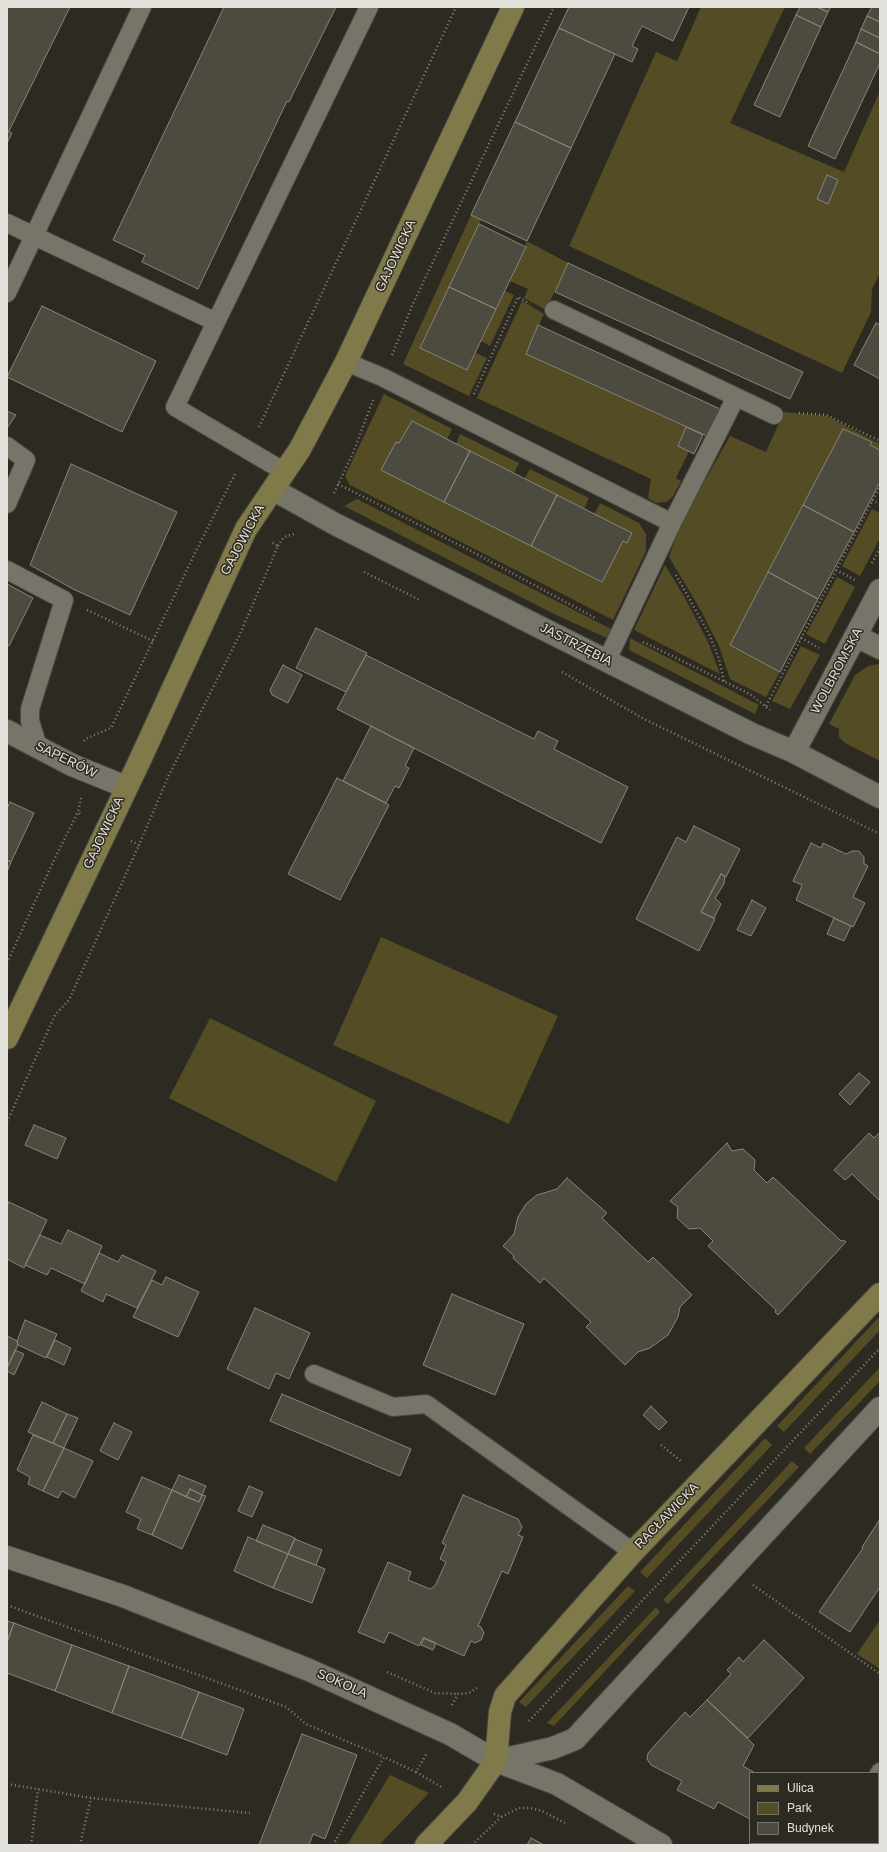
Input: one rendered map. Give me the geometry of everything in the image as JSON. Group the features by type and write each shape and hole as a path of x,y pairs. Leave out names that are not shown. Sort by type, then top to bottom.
{"street":[{"name":"GAJOWICKA","path":"7,1038 126,788 246,529 265,499 280,481 300,450 346,362 513,7"},
{"name":"JASTRZĘBIA","path":"280,481 334,524 752,734 794,752 880,797"},
{"name":"WOLBROMSKA","path":"794,752 856,636 871,587"},
{"path":"856,636 880,648"},
{"name":"SAPERÓW","path":"7,731 72,765 126,788"},
{"name":"RACŁAWICKA","path":"496,1761 500,1712 505,1696 634,1552 880,1294"},
{"path":"426,1845 467,1802 496,1761 553,1748 575,1739 880,1408"},
{"name":"SOKOLA","path":"7,1557 123,1596 284,1659 428,1724 496,1761 557,1784 661,1845"}],"lane":[{"path":"7,293 142,7"},
{"path":"280,481 247,451 175,407 369,7"},
{"path":"7,223 216,322"},
{"path":"554,310 774,415"},
{"path":"346,362 382,377 672,523"},
{"path":"607,660 672,523 736,397"},
{"path":"7,446 26,460 7,504"},
{"path":"7,570 64,600 30,709 30,721 38,747"},
{"path":"314,1374 393,1407 426,1404 634,1552"}],"path":[{"path":"72,765 85,739 111,728 194,554 247,451 456,7"},
{"path":"333,494 353,453 382,377 412,306 554,7"},
{"path":"472,398 518,297 545,312 554,310"},
{"path":"774,415 782,411 826,415 880,441"},
{"path":"338,484 471,550 621,632 750,694 771,711"},
{"path":"766,706 880,486"},
{"path":"872,500 880,504"},
{"path":"7,1122 55,1015 69,1000 169,775 240,634 278,546 288,534 298,535"},
{"path":"266,540 278,546"},
{"path":"659,551 683,587 709,634 719,659 724,681"},
{"path":"836,570 871,587"},
{"path":"363,571 425,603"},
{"path":"64,600 153,641"},
{"path":"801,638 820,648"},
{"path":"557,669 644,719 880,834"},
{"path":"7,963 54,860 78,812"},
{"path":"126,838 139,845"},
{"path":"529,1721 880,1348"},
{"path":"661,1445 685,1465"},
{"path":"750,1583 880,1674"},
{"path":"7,1605 286,1707 306,1724 384,1757 416,1772 444,1788"},
{"path":"449,1711 458,1694 469,1693 481,1686"},
{"path":"416,1772 427,1752"},
{"path":"333,1845 384,1757"},
{"path":"7,1784 91,1798 250,1813"},
{"path":"31,1845 38,1789"},
{"path":"80,1845 91,1798"},
{"path":"472,1845 501,1817 519,1808 530,1808 542,1811 571,1826"},
{"path":"494,1814 501,1817"}],"green space":[{"path":"701,7 785,7 730,123 844,172 880,91 880,273 872,289 871,312 842,373 569,246 656,52 677,61"},
{"path":"471,215 481,220 420,347 467,370 476,353 487,358 469,396 403,364"},
{"path":"527,241 568,263 546,310 524,298 528,289 510,281"},
{"path":"505,291 514,295 490,346 481,341"},
{"path":"522,301 544,314 526,354 686,427 678,446 689,451 676,478 681,481 673,496 667,502 656,503 648,498 651,479 477,398"},
{"path":"384,394 452,429 447,439 412,421 382,470 602,582 623,541 594,514 600,503 639,523 646,534 646,551 613,620 350,485 345,476"},
{"path":"784,412 826,416 880,444 880,450 870,445 872,441 843,429 730,645 780,672 766,697 730,679 719,646 700,609 669,557 681,523 730,436 766,452"},
{"path":"460,434 519,463 514,473 456,444"},
{"path":"530,469 589,498 584,509 524,479"},
{"path":"357,499 613,630 609,639 552,613 344,506"},
{"path":"872,509 880,513 880,538 860,576 842,566"},
{"path":"665,565 685,598 708,642 720,674 634,630"},
{"path":"837,577 855,587 825,644 806,634"},
{"path":"630,638 759,705 755,714 629,650"},
{"path":"801,646 820,655 790,709 772,701"},
{"path":"879,664 880,761 845,743 839,737 839,729 829,724 855,675 868,666"},
{"path":"381,937 558,1016 509,1124 333,1045"},
{"path":"210,1018 376,1101 336,1182 169,1098"},
{"path":"880,1316 880,1330 784,1432 777,1426"},
{"path":"880,1367 880,1381 810,1454 804,1448"},
{"path":"765,1438 772,1445 647,1578 640,1572"},
{"path":"792,1461 799,1467 668,1604 663,1600"},
{"path":"628,1586 635,1591 526,1707 519,1702"},
{"path":"656,1607 660,1612 554,1726 547,1723"},
{"path":"880,1620 880,1669 857,1654"},
{"path":"390,1775 429,1793 379,1845 347,1845"}],"building":[{"path":"7,7 70,7 9,131 7,131"},
{"path":"224,7 336,7 289,102 287,101 198,289 142,262 145,255 113,240"},
{"path":"569,7 689,7 673,41 642,26 632,46 638,49 632,62 559,28"},
{"path":"800,7 817,7 828,12 821,27 796,15"},
{"path":"817,7 831,7 828,12"},
{"path":"872,7 880,7 880,22 867,16"},
{"path":"796,15 821,27 780,117 754,105"},
{"path":"867,16 880,22 880,38 861,29"},
{"path":"559,28 615,54 571,148 515,122"},
{"path":"861,29 880,38 880,54 856,42"},
{"path":"856,42 880,54 880,63 835,159 808,146"},
{"path":"515,122 571,148 527,241 471,215"},
{"path":"7,131 12,133 7,143"},
{"path":"827,175 838,180 828,204 817,199"},
{"path":"479,224 526,247 496,309 449,287"},
{"path":"568,263 803,372 790,399 555,292"},
{"path":"449,287 496,309 467,370 420,348"},
{"path":"42,306 156,361 122,432 7,377"},
{"path":"876,323 880,325 880,379 854,365"},
{"path":"538,325 720,409 707,436 526,354"},
{"path":"7,411 16,415 8,427 7,426"},
{"path":"412,421 470,451 444,502 381,470 396,442 399,443"},
{"path":"686,427 703,435 694,454 678,446"},
{"path":"843,429 872,442 870,445 880,450 880,482 854,532 803,505"},
{"path":"470,451 557,495 531,546 444,502"},
{"path":"71,464 177,512 130,615 73,589 30,565"},
{"path":"557,495 632,533 627,543 623,541 602,582 531,546"},
{"path":"803,505 854,532 818,599 768,572"},
{"path":"768,572 818,599 780,672 730,645"},
{"path":"7,584 33,598 9,646 7,645"},
{"path":"316,628 367,653 346,692 296,668"},
{"path":"366,655 534,739 538,731 558,741 554,749 628,787 601,843 337,709"},
{"path":"283,665 302,675 288,703 272,695 270,690"},
{"path":"371,726 414,748 405,766 409,768 399,788 395,786 386,803 343,781"},
{"path":"337,778 389,805 340,900 288,874"},
{"path":"10,802 34,813 11,862 7,860 7,809"},
{"path":"694,826 740,849 726,877 721,874 701,912 715,919 699,951 636,919 677,837 686,842"},
{"path":"811,843 821,848 823,843 846,854 852,851 859,851 864,857 864,864 868,866 853,897 865,903 853,927 796,900 802,885 793,881"},
{"path":"7,860 11,862 7,872"},
{"path":"721,874 725,876 724,884 715,898 721,904 714,918 701,912"},
{"path":"752,900 766,908 751,936 737,930"},
{"path":"834,918 851,926 844,941 827,934"},
{"path":"859,1073 870,1082 850,1105 839,1094"},
{"path":"34,1125 66,1138 57,1159 25,1145"},
{"path":"880,1132 880,1201 852,1174 845,1180 834,1170 869,1133 874,1138"},
{"path":"727,1143 732,1151 743,1149 755,1160 754,1170 767,1183 773,1177 841,1241 843,1240 846,1242 778,1315 775,1312 776,1310 708,1246 713,1241 700,1228 689,1229 677,1218 678,1207 670,1201"},
{"path":"567,1178 607,1213 602,1218 648,1262 653,1257 692,1295 680,1307 678,1317 668,1335 650,1348 638,1352 625,1365 586,1327 591,1322 544,1278 540,1283 513,1258 514,1256 503,1246 514,1234 518,1217 526,1204 537,1195 557,1189"},
{"path":"9,1202 47,1220 24,1268 7,1259 7,1206"},
{"path":"68,1230 102,1246 85,1284 51,1268 47,1275 25,1265 40,1235 61,1244"},
{"path":"99,1253 118,1262 122,1255 156,1271 137,1308 106,1294 103,1302 81,1291"},
{"path":"166,1277 199,1292 178,1337 133,1317 152,1280 162,1285"},
{"path":"452,1294 524,1324 495,1395 423,1365"},
{"path":"255,1308 310,1333 289,1379 276,1373 269,1389 227,1369"},
{"path":"25,1320 57,1334 46,1358 18,1345 17,1341"},
{"path":"7,1336 17,1341 18,1345 7,1368"},
{"path":"55,1340 71,1348 64,1365 47,1357"},
{"path":"15,1350 24,1354 14,1375 7,1371 7,1368"},
{"path":"282,1394 411,1449 400,1476 270,1421"},
{"path":"42,1402 67,1414 53,1443 28,1432"},
{"path":"651,1406 667,1422 659,1430 643,1415"},
{"path":"67,1414 78,1418 64,1448 53,1443"},
{"path":"114,1423 132,1432 118,1460 100,1451"},
{"path":"33,1435 64,1448 43,1491 28,1484 30,1477 17,1470"},
{"path":"64,1448 93,1461 75,1498 62,1491 58,1498 43,1491"},
{"path":"179,1475 206,1486 202,1495 190,1489 186,1497 172,1490"},
{"path":"142,1477 172,1490 152,1535 137,1529 141,1519 126,1512"},
{"path":"249,1486 263,1492 252,1517 238,1511"},
{"path":"190,1489 202,1495 199,1502 186,1497"},
{"path":"172,1490 199,1502 202,1495 206,1496 182,1549 152,1535"},
{"path":"463,1495 518,1519 522,1527 518,1535 523,1537 508,1574 502,1571 478,1626 481,1627 484,1633 481,1640 475,1643 471,1641 464,1656 423,1638 419,1646 389,1632 384,1643 358,1632 388,1562 411,1572 408,1580 430,1589 435,1586 446,1562 440,1559 446,1545 442,1543"},
{"path":"880,1519 880,1587 850,1632 819,1612 863,1548 862,1547"},
{"path":"263,1525 295,1538 288,1554 256,1541"},
{"path":"248,1537 288,1554 273,1588 234,1571"},
{"path":"295,1539 322,1550 316,1565 288,1554"},
{"path":"288,1554 325,1569 312,1603 273,1588"},
{"path":"7,1621 14,1623 7,1642"},
{"path":"14,1623 72,1645 55,1691 7,1673 7,1642"},
{"path":"424,1638 436,1643 433,1650 421,1645"},
{"path":"764,1640 804,1678 748,1738 707,1700 731,1674 727,1670 739,1657 743,1662"},
{"path":"72,1645 129,1666 112,1713 55,1691"},
{"path":"129,1666 199,1692 181,1738 112,1713"},
{"path":"199,1692 244,1709 227,1755 181,1738"},
{"path":"707,1700 754,1745 743,1766 753,1772 749,1772 749,1818 718,1802 714,1809 677,1790 682,1781 651,1765 647,1759 648,1753 685,1712 690,1717"},
{"path":"302,1734 357,1755 325,1839 313,1834 309,1845 259,1845"},
{"path":"880,1820 880,1845 859,1844 879,1844"},
{"path":"531,1838 544,1845 527,1845"}]}
